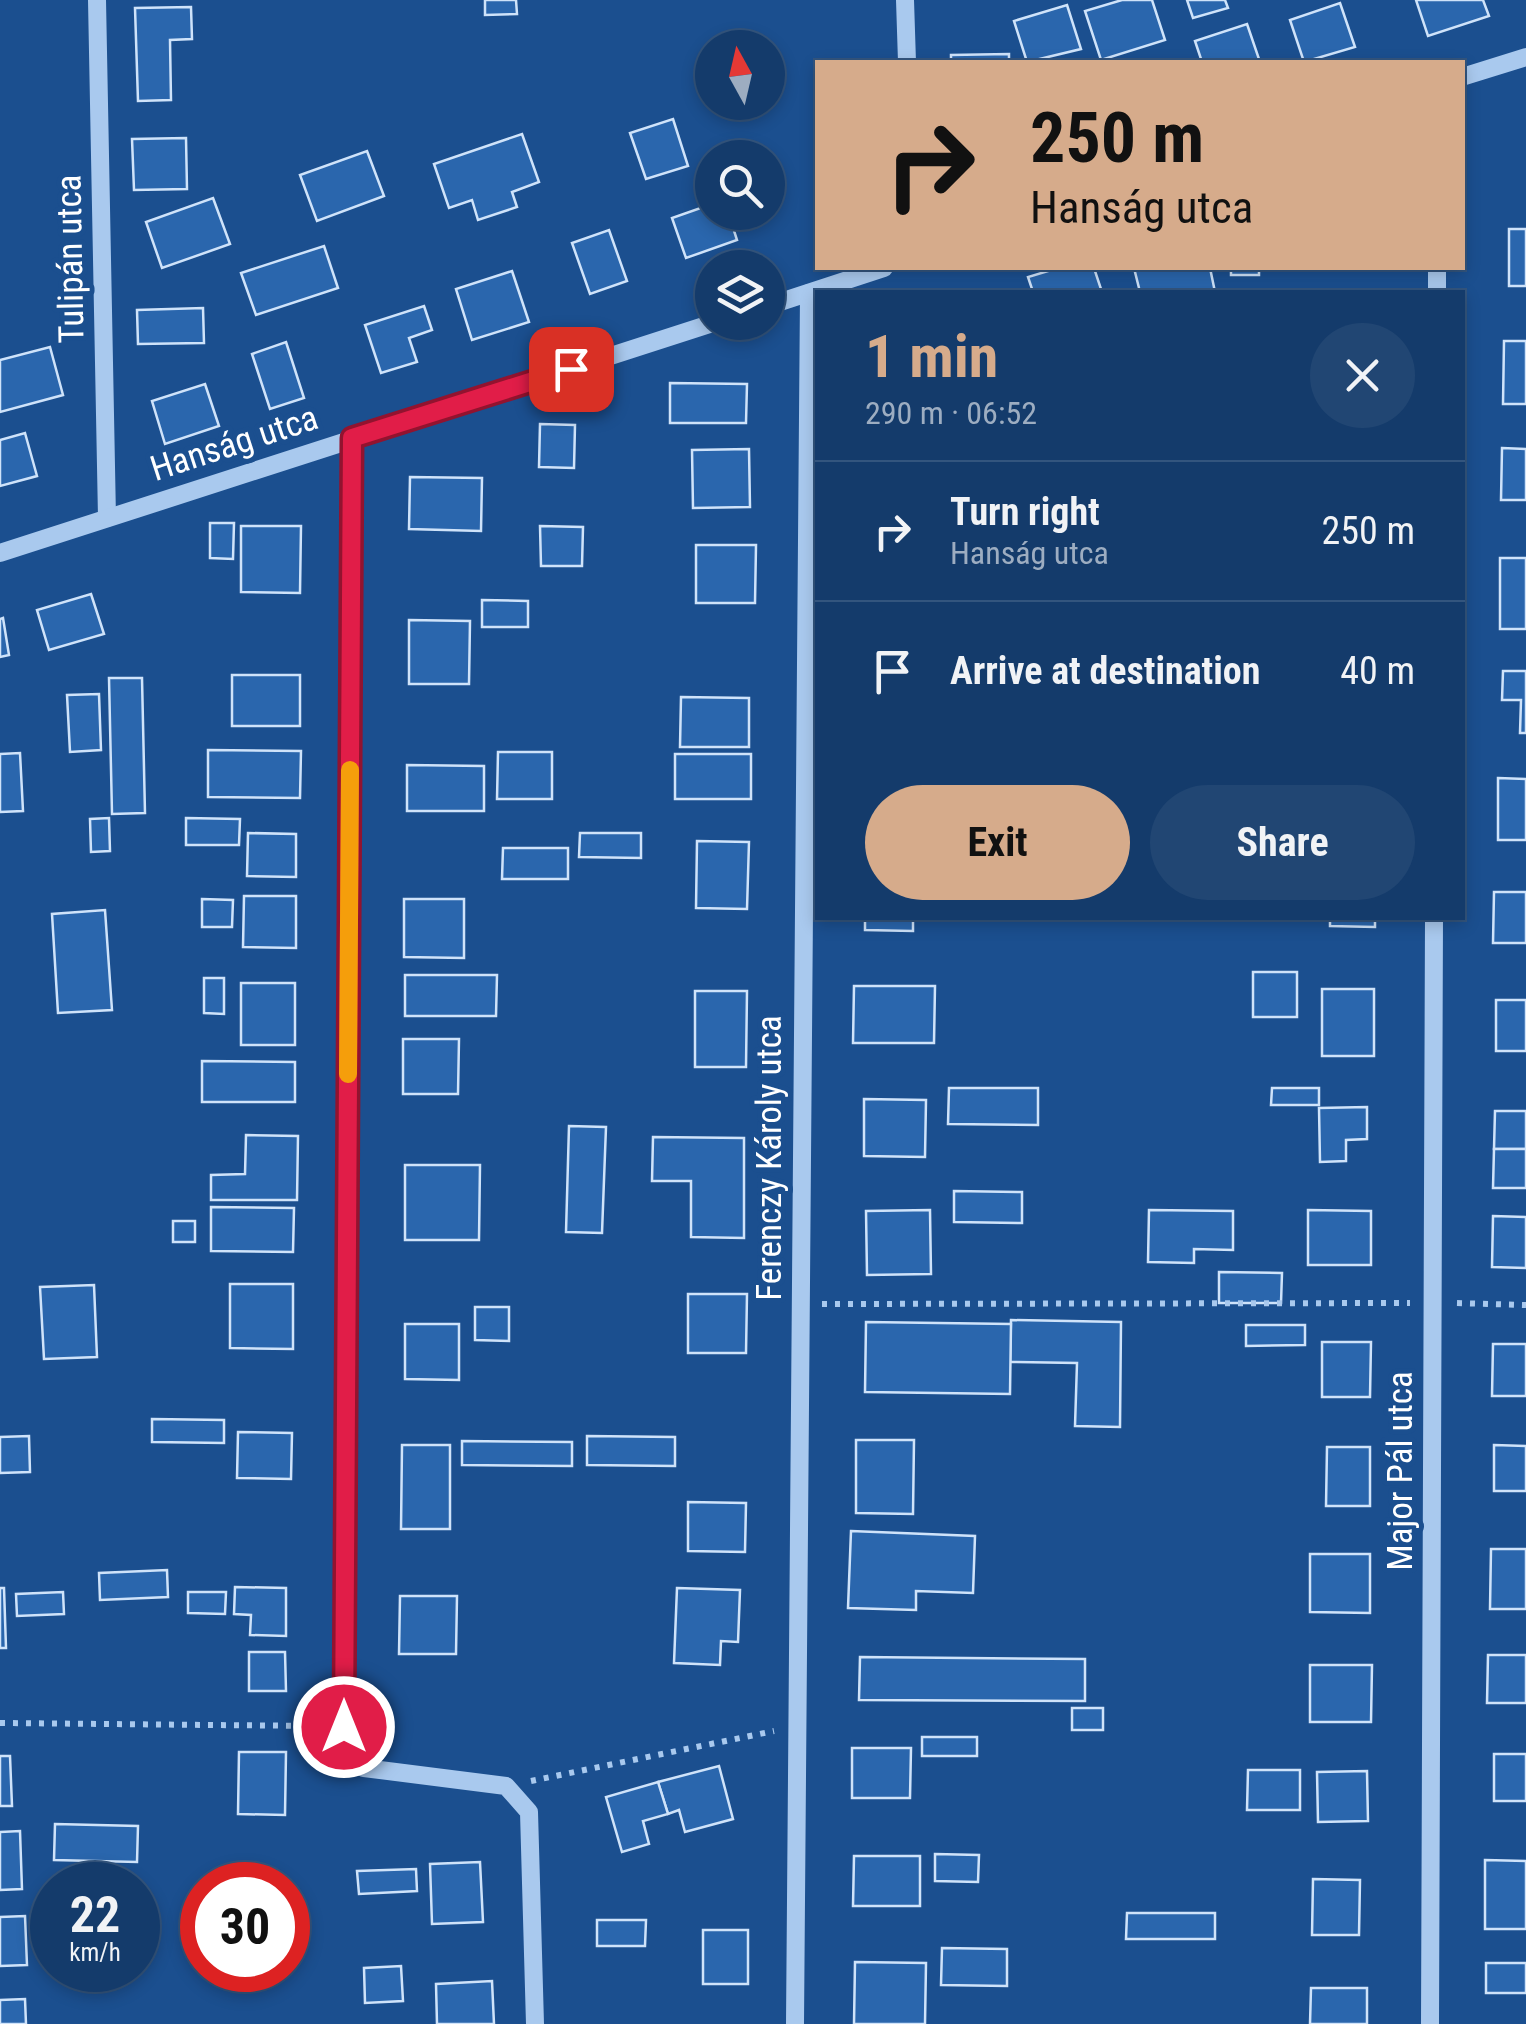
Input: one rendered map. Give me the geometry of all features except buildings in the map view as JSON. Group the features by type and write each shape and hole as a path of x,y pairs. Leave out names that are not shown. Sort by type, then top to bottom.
{"street":[{"name":"Tulipán utca","path":"98,0 107,518"},
{"path":"905,0 907,60"},
{"path":"1465,77 1526,57"},
{"path":"818,290 878,270"},
{"path":"785,301 815,291"},
{"name":"Ferenczy Károly utca","path":"795,2024 809,293"},
{"name":"Hanság utca","path":"0,553 695,329"},
{"path":"352,438 344,1727 364,1768 506,1786 529,1812 535,2024"},
{"name":"Major Pál utca","path":"1430,2024 1434,920"}],"path":[{"path":"800,1304 1526,1305"},
{"path":"0,1723 344,1727"},
{"path":"506,1786 797,1726"}],"slow traffic":[{"path":"348,1074 350,770"}],"route":[{"path":"344,1727 352,438 571,369"}]}
